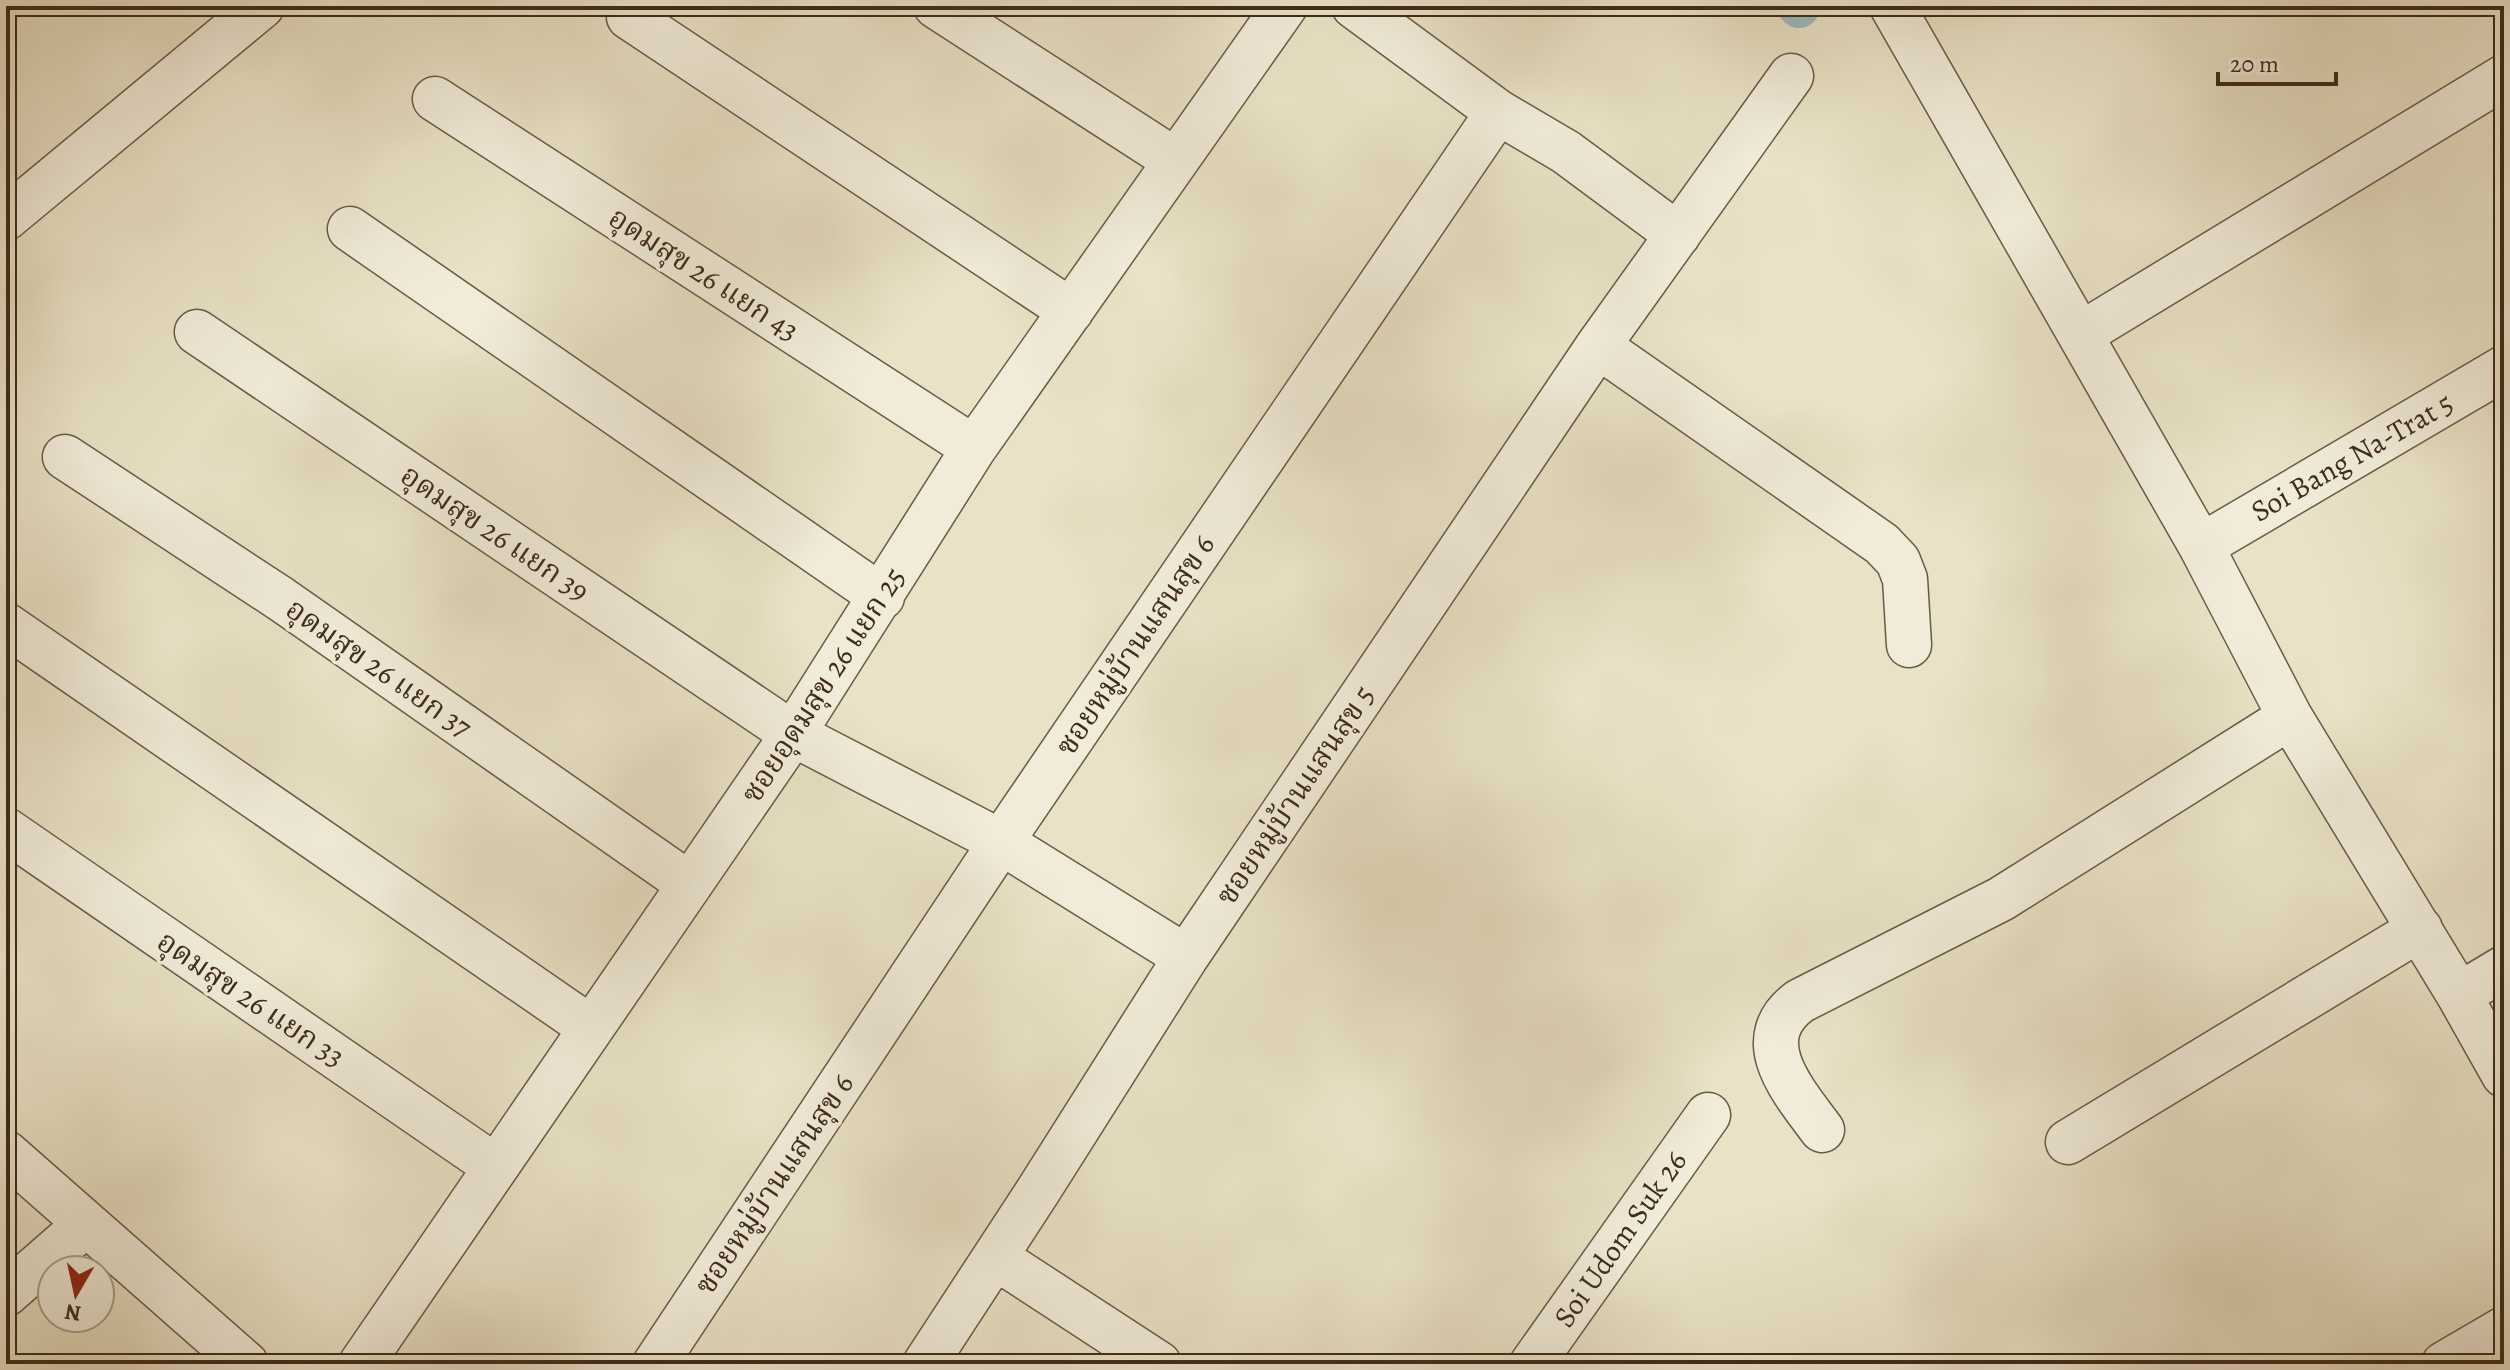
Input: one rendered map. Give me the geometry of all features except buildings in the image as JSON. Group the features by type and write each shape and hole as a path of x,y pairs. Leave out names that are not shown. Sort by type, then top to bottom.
{"street":[{"path":"6,218 262,6"},
{"path":"936,6 1176,161"},
{"path":"1354,6 1498,112 1566,152 1678,235"},
{"path":"1892,6 2201,546 2290,717 2420,929 2504,1075"},
{"name":"ซอยอุดมสุข 26 แยก 25","path":"361,1364 793,734 974,448 1176,161 1270,11"},
{"path":"629,17 1071,311"},
{"name":"ซอยหมู่บ้านแสนสุข 5","path":"925,1364 1186,957 1598,346 1791,76"},
{"path":"2081,334 2504,77"},
{"name":"อุดมสุข 26 แยก 43","path":"435,99 974,448"},
{"name":"ซอยหมู่บ้านแสนสุข 6","path":"655,1364 1001,842 1498,112"},
{"path":"350,229 882,597"},
{"name":"อุดมสุข 26 แยก 39","path":"197,332 793,734 1001,842 1186,957"},
{"path":"1598,346 1882,544 1898,561 1905,579 1909,645"},
{"name":"Soi Bang Na-Trat 5","path":"2201,546 2504,368"},
{"name":"อุดมสุข 26 แยก 37","path":"65,457 281,599 689,884"},
{"path":"6,625 591,1028"},
{"path":"1822,1130 1789,1085 1777,1057 1779,1020 1786,1011 1800,1001 2001,899 2290,717"},
{"name":"อุดมสุข 26 แยก 33","path":"6,830 496,1167"},
{"path":"2068,1142 2420,929"},
{"path":"2459,995 2504,968"},
{"name":"Soi Udom Suk 26","path":"1532,1364 1708,1115"},
{"path":"6,1153 246,1364"},
{"path":"6,1294 86,1224"},
{"path":"995,1257 1159,1364"},
{"path":"2444,1364 2504,1329"}]}
